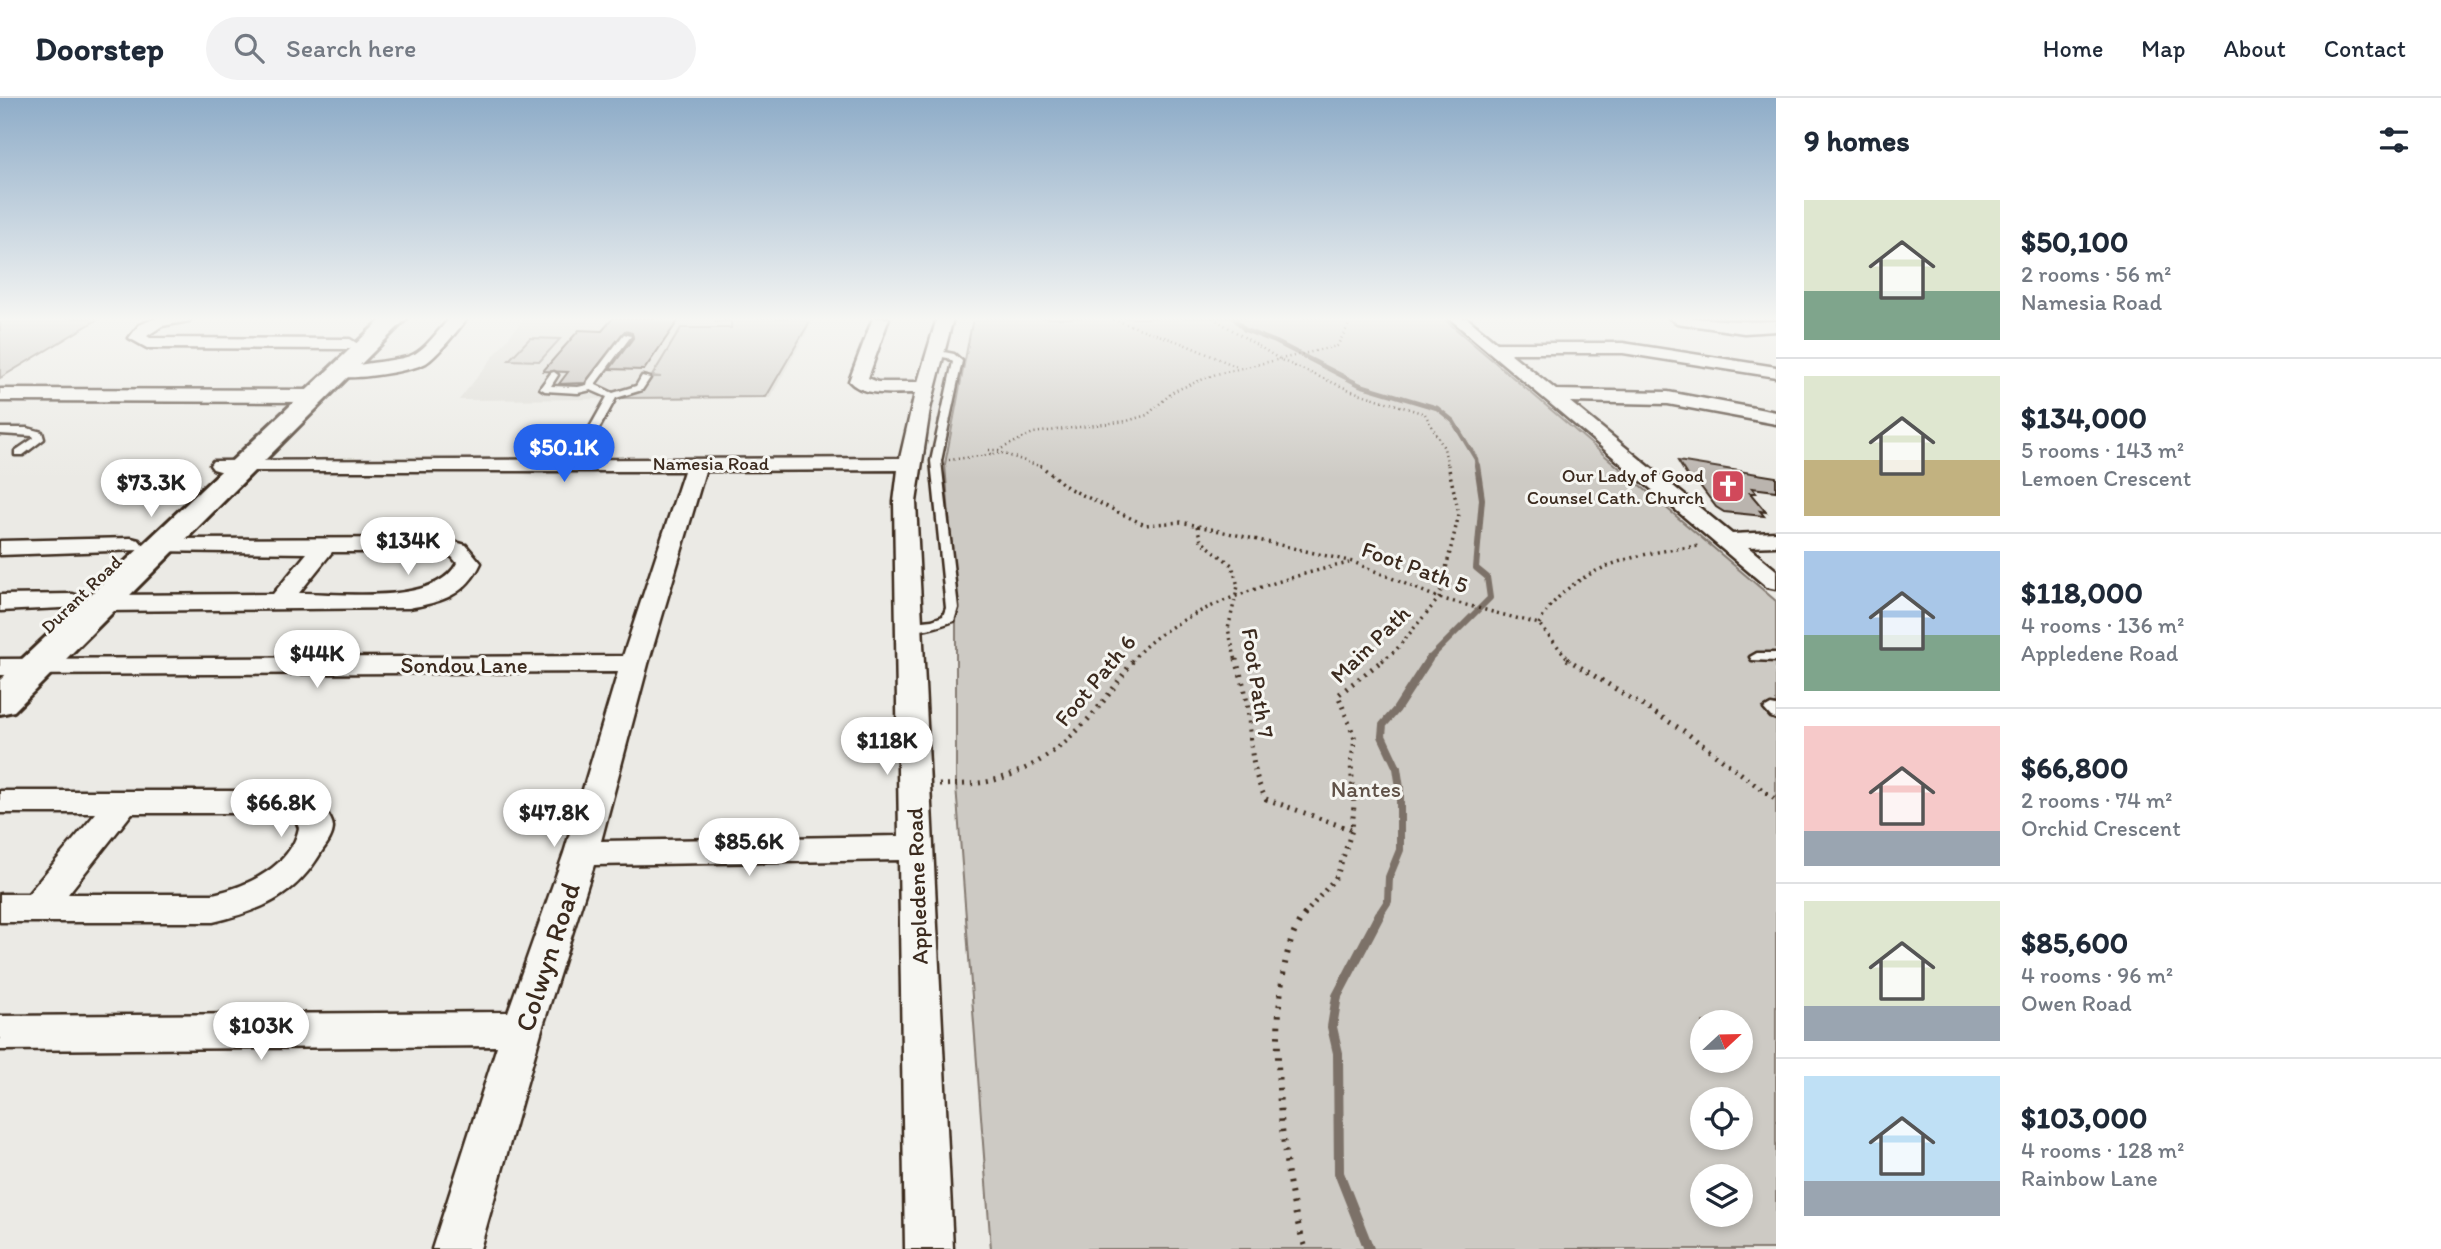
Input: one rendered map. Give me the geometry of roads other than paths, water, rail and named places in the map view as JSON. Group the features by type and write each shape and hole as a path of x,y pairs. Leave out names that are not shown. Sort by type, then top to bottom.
{"street":[{"name":"Durant Road","path":"0,702 36,667 88,603 330,372"},
{"path":"861,372 858,381 877,387 925,388"},
{"name":"Appledene Road","path":"929,372 925,388 925,461 905,502 929,1249"},
{"path":"1523,372 1719,543 1776,582"},
{"path":"0,396 304,396"},
{"path":"1552,396 1668,398 1776,418"},
{"name":"Namesia Road","path":"233,464 925,461"},
{"name":"Colwyn Road","path":"456,1249 522,1030 581,853 634,664 697,463"},
{"path":"1719,543 1776,539"},
{"path":"280,601 326,545"},
{"path":"0,548 440,545 455,548 465,555 469,563 464,578 450,587 409,600 0,603"},
{"name":"Durant Road","path":"1,668 88,603"},
{"name":"Sondou Lane","path":"1,668 634,664"},
{"path":"0,802 286,802 305,807 316,823 315,834 296,868 280,882 238,902 213,908 0,908"},
{"path":"37,908 123,802"},
{"path":"581,853 915,848"},
{"path":"0,1033 522,1030"}],"lane":[{"path":"592,387 591,383 600,372"},
{"path":"908,626 941,622 951,614 925,461 954,372"},
{"path":"554,375 545,388 578,390 592,387 612,396 637,389 645,378"},
{"path":"575,463 612,396"},
{"path":"0,431 27,431 38,434 40,437 37,441 19,453"},
{"path":"1757,657 1776,657"}],"waterway":[{"path":"1334,372 1360,385 1437,408 1453,421 1476,459 1477,467"},
{"path":"1429,659 1490,598 1487,577 1476,568 1482,499 1477,465"},
{"path":"1379,915 1388,901 1389,877 1400,850 1400,788 1397,768 1382,736 1383,725 1429,659"},
{"path":"1369,1249 1339,1173 1338,1053 1332,1027 1337,996 1380,914"}],"place":[{"name":"Our Lady of Good Counsel Cath. Church","path":"1728,486"}],"park label":[{"name":"Nantes","path":"1366,789"}]}
